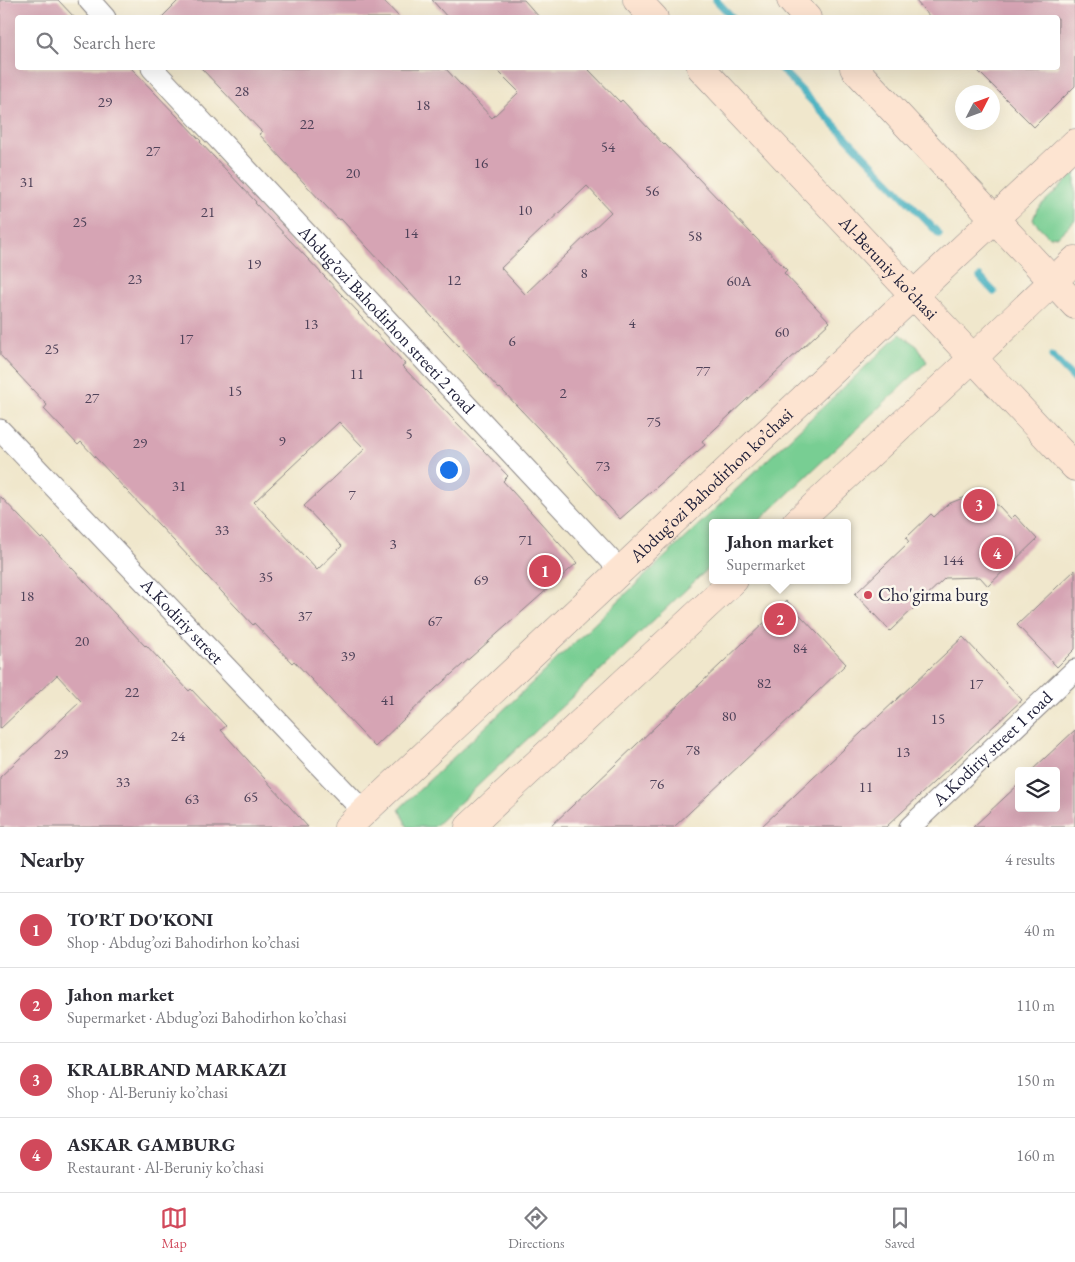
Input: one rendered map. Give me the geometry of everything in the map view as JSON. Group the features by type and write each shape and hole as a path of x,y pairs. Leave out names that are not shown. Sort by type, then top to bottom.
{"main road":[{"path":"637,0 651,15"},
{"path":"791,0 804,15"},
{"name":"Al-Beruniy ko’chasi","path":"703,70 1075,467"},
{"path":"856,70 1075,305"},
{"name":"Abdug’ozi Bahodirhon ko’chasi","path":"356,819 1075,143"},
{"path":"800,519 1075,260"},
{"path":"469,827 730,584"}],"street":[{"path":"89,0 102,15"},
{"name":"Abdug’ozi Bahodirhon streeti 2 road","path":"154,70 621,571"},
{"name":"A.Kodiriy street","path":"0,430 356,819"},
{"name":"A.Kodiriy street 1 road","path":"910,827 1075,670"}],"green space":[{"path":"1075,173 1075,220 1058,236 1049,237 1033,220 1037,209"},
{"path":"900,334 917,346 927,362 761,519 709,519 709,568 434,827 407,826 399,809"}],"building":[{"path":"0,0 58,0 72,15 15,15 15,70 133,70 359,313 405,364 402,366 508,476 503,481 577,563 435,689 375,747 294,661 292,663 254,623 253,625 81,442 78,445 44,409 47,405 0,355","holes":["339,422 365,449 304,506 342,546 317,570 254,502"]},
{"path":"179,0 383,0 397,15 164,15"},
{"path":"432,0 524,0 537,15 445,15"},
{"path":"915,0 1075,0 1075,86 1034,127 1000,93 1000,85 992,85 977,70 1060,70 1060,15 928,15"},
{"path":"203,70 447,70 492,118 519,92 497,70 589,70 620,102 622,100 787,270 784,273 830,322 702,441 705,445 620,519 540,430 499,389 259,134 262,132","holes":["587,186 611,212 525,294 501,268"]},
{"path":"973,494 999,506 1011,519 1015,515 1037,539 988,586 980,577 945,578 890,631 855,594 909,542 906,538 931,514 934,517 948,504"},
{"path":"0,496 41,539 43,537 145,646 189,691 191,689 226,726 221,730 308,827 0,827 0,777 81,701 57,675 0,729"},
{"path":"1075,570 1075,649 1057,667 1017,625"},
{"path":"787,601 846,664 810,699 674,827 550,827"},
{"path":"963,637 1022,700 886,827 761,827"},
{"path":"1075,730 1075,827 973,827 1015,788 1015,812 1060,812 1060,767 1035,767"}],"waterway":[{"path":"716,0 730,15"},
{"path":"782,70 939,234"},
{"path":"980,277 994,292"},
{"path":"1052,356 1075,380"}],"place":[{"name":"KRALBRAND MARKAZI","path":"979,505"},
{"name":"ASKAR GAMBURG","path":"997,553"},
{"name":"TO'RT DO'KONI","path":"545,571"},
{"name":"Cho'girma burg","path":"868,595"},
{"name":"Jahon market","path":"780,619"}]}
